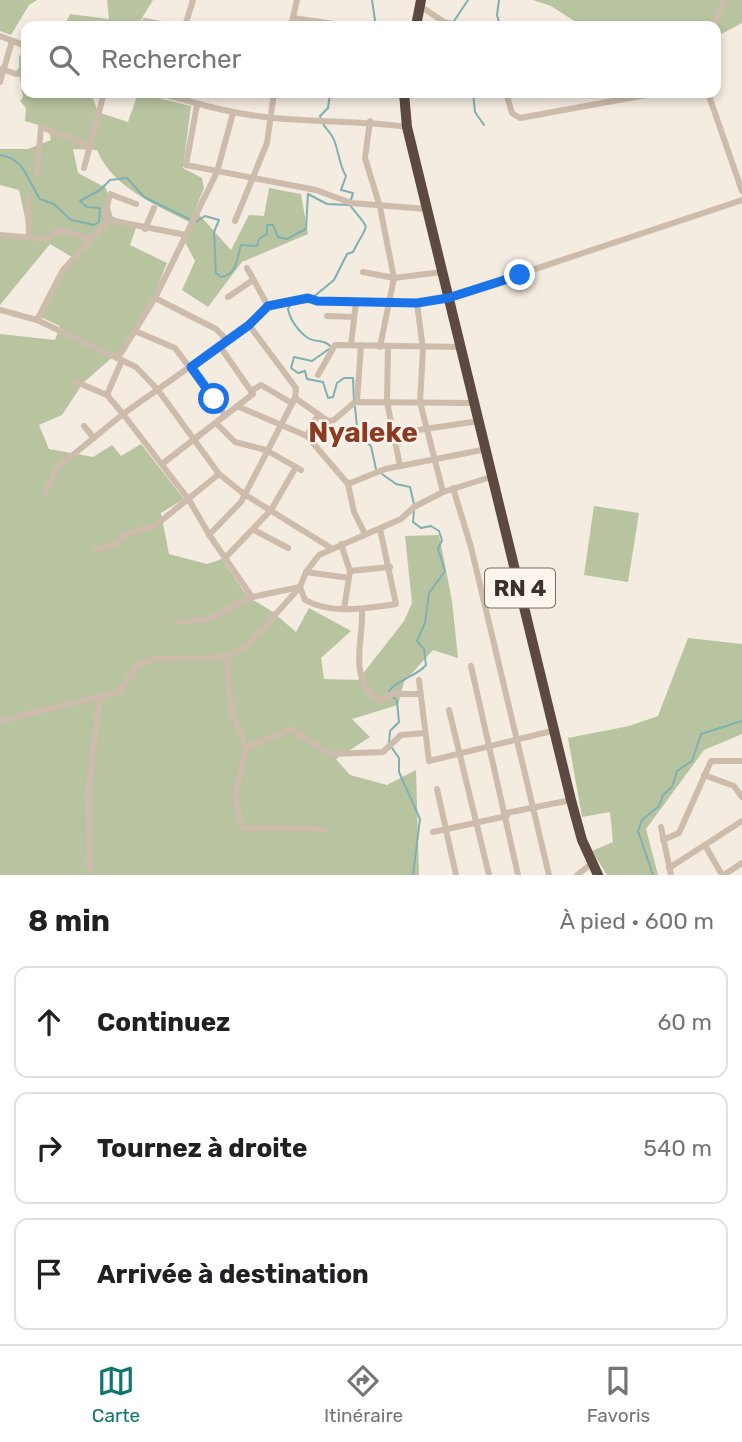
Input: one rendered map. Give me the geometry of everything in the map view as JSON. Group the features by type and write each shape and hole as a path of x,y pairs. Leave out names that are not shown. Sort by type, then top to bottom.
{"highway":[{"path":"417,21 421,3"},
{"name":"RN 4","path":"404,98 407,127 571,800 591,864 598,875"}],"street":[{"path":"187,21 193,0"},
{"path":"292,21 297,0"},
{"path":"716,21 724,0"},
{"path":"421,3 443,21"},
{"path":"293,18 314,21"},
{"path":"0,36 21,44"},
{"path":"0,82 12,41"},
{"path":"2,69 16,74"},
{"path":"84,168 103,98"},
{"path":"175,98 233,113 268,118 370,121 407,127"},
{"path":"235,222 267,143 268,118 273,98"},
{"path":"508,98 512,113 520,118 630,98"},
{"path":"710,98 742,191"},
{"path":"197,105 186,165 316,190 349,203 427,209"},
{"path":"107,395 120,359 155,298 217,172 233,113"},
{"path":"370,121 365,158 380,207 394,278 380,347"},
{"path":"37,173 41,127 90,146"},
{"path":"733,160 742,164"},
{"path":"136,204 110,194 105,214 109,219 145,229 173,230 186,235"},
{"path":"28,196 29,237"},
{"path":"45,493 57,468 123,414 249,325 268,306 311,298 417,303 448,298 742,200"},
{"path":"145,229 153,208"},
{"path":"37,320 63,270 109,219"},
{"path":"0,235 46,239 59,230 92,239"},
{"path":"247,268 268,306"},
{"path":"363,272 394,278 442,272"},
{"path":"228,297 253,280"},
{"path":"155,298 216,329 227,340"},
{"path":"351,345 355,302"},
{"path":"417,303 424,348 420,402 424,430 443,492"},
{"path":"0,310 37,320 136,367 158,390 219,474 244,495 331,548"},
{"path":"327,316 354,317"},
{"path":"209,535 241,502 293,400 296,388 249,325"},
{"path":"135,331 175,348 225,415"},
{"path":"162,464 253,394 219,345"},
{"path":"318,375 335,345 461,347"},
{"path":"355,402 361,345"},
{"path":"388,347 387,402 400,466"},
{"path":"76,382 107,395 123,414 189,500 251,597"},
{"path":"251,391 261,385 328,421 334,420 355,402 475,403"},
{"path":"237,406 278,426 307,436 348,484 354,512 365,534"},
{"path":"307,436 318,415"},
{"path":"371,437 479,421"},
{"path":"216,423 235,442 266,450 299,468 271,510 225,558"},
{"path":"84,426 94,438"},
{"path":"348,484 400,466 486,449"},
{"path":"96,550 115,544 124,535 156,525 219,474"},
{"path":"0,721 118,692 139,664 155,659 226,656 248,645 300,587 306,572 319,555 401,519 414,507 443,492 494,476"},
{"path":"453,488 471,547 549,875"},
{"path":"300,587 305,600 315,606 344,609 396,604 380,529"},
{"path":"254,530 288,548"},
{"path":"341,544 349,574 344,609"},
{"path":"306,572 349,574 390,567"},
{"path":"179,622 208,619 251,597 300,587"},
{"path":"362,608 363,625 356,661 370,694 380,701 391,694 421,694"},
{"path":"226,656 231,708 246,748 235,796 242,828 324,829"},
{"path":"471,666 487,747 506,814 518,875"},
{"path":"419,680 429,761 556,730"},
{"path":"90,870 88,792 100,697"},
{"path":"449,710 489,875"},
{"path":"246,748 291,729 331,754 383,752 401,736 425,733"},
{"path":"663,839 679,833 711,761 742,761"},
{"path":"704,775 734,786 742,797"},
{"path":"437,789 456,875"},
{"path":"433,832 571,800"},
{"path":"662,827 670,872 742,821"},
{"path":"706,847 723,875 742,863"},
{"path":"578,875 591,864"}],"green space":[{"path":"0,0 37,0 29,5 11,35 0,31"},
{"path":"107,0 153,0 140,21 66,21 70,14 109,19"},
{"path":"533,0 742,0 742,23 721,34 721,21 574,21 551,6"},
{"path":"21,54 21,84 20,77 13,75 19,68"},
{"path":"22,98 93,98 98,112 128,122 136,98 158,98 191,106 183,168 202,178 204,188 195,210 231,250 249,215 264,216 269,188 301,194 308,234 242,262 208,307 182,290 195,261 183,238 189,222 149,202 124,185 104,163 97,150 73,149 78,173 106,188 112,216 136,228 130,245 167,263 152,300 122,349 83,383 62,415 39,425 49,449 93,457 112,445 121,456 141,444 184,499 161,513 169,554 207,564 222,559 248,597 273,612 296,632 309,608 351,631 321,658 324,679 358,680 404,621 412,603 405,536 439,535 452,601 458,658 433,650 404,682 398,705 352,719 370,737 336,759 350,775 387,785 416,770 419,875 0,875 0,334 55,340 60,326 38,316 72,257 50,244 0,305 0,234 29,236 19,190 0,185 0,149 28,149 51,140 48,128 25,121 26,108 20,101"},
{"path":"594,506 639,513 628,582 584,575"},
{"path":"688,638 742,644 742,734 704,750 646,829 658,875 607,875 592,851 613,842 610,812 582,817 568,738 629,726 658,716"}],"waterway":[{"path":"372,0 375,21"},
{"path":"454,21 468,0"},
{"path":"499,0 499,21"},
{"path":"329,98 328,108 320,116 334,140 346,176 341,190 353,193 351,200"},
{"path":"474,98 475,112 484,125"},
{"path":"0,155 15,161 25,172 40,199 54,204 71,220 94,225 99,222 100,208 87,207 80,201 100,190 110,180 127,178 144,197 191,220"},
{"path":"196,222 205,216 219,220 214,232 216,273 221,277 233,269 241,245 257,246 259,239 267,234 267,225 273,225 278,237 287,239 306,229 308,194 327,204 349,205"},
{"path":"312,298 334,280 347,254 353,252 365,230 365,224 349,204"},
{"path":"308,302 291,304 288,309 291,317 298,329 308,338 330,346"},
{"path":"329,349 312,361 294,357 291,368 298,373 305,371 307,379 323,382 328,398 333,397 337,383 344,378 353,378 354,401"},
{"path":"355,407 357,427 353,431 371,446 376,469"},
{"path":"382,474 396,484 410,487 414,504"},
{"path":"389,691 426,665 424,649 417,641 425,623 429,593 445,571 438,549 442,540 439,531 431,526 421,528 413,522 414,510"},
{"path":"389,743 390,731 399,722 397,701 392,696"},
{"path":"653,875 638,831 642,820 659,806 663,795 672,787 677,771 692,761 701,734 742,721"},
{"path":"392,748 399,758 399,772 420,819 413,875"}],"district":[{"name":"Nyaleke","path":"363,432"}],"route":[{"path":"214,399 191,367 249,325 268,306 308,298 317,301 417,303 448,298 520,275"}]}
